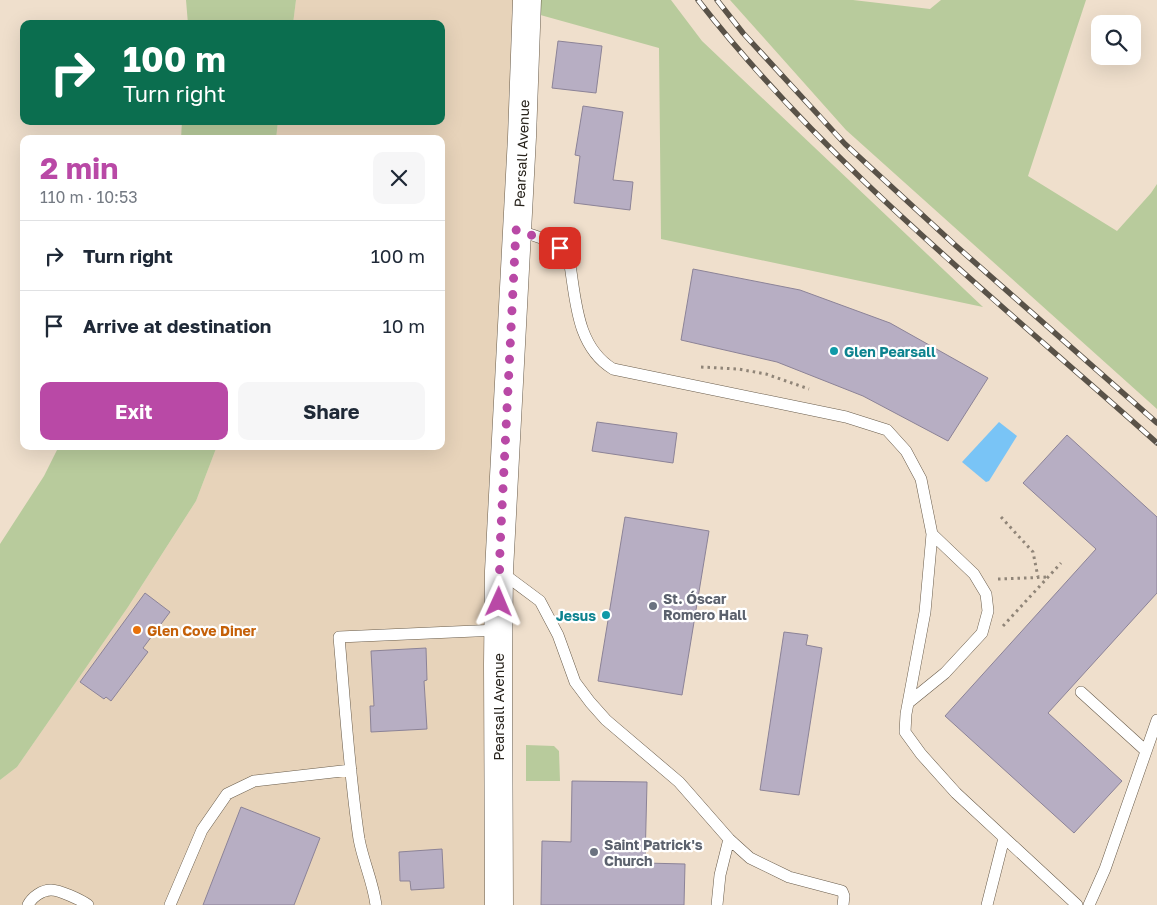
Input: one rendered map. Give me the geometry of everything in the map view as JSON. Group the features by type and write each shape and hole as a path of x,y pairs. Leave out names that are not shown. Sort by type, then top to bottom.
{"street":[{"name":"Pearsall Avenue","path":"499,905 499,571 527,0"}],"lane":[{"path":"516,230 553,243 567,256 580,322 587,343 603,363 613,369 846,416 887,430 906,451 922,479 932,534 925,612 908,703 905,732 921,754 956,793 1077,905"},
{"path":"908,703 945,673 982,633 988,611 986,594 974,574 932,534"},
{"path":"499,571 540,601 558,635 575,682 606,720 679,782 729,839 750,858 789,877 842,891 844,896 843,905"},
{"path":"376,905 374,890 360,842 351,770 339,637 498,630"},
{"path":"1080,692 1146,752"},
{"path":"1089,905 1105,869 1157,720"},
{"path":"170,905 202,830 227,794 254,781 351,770"},
{"path":"987,905 1004,838"},
{"path":"717,905 720,874 729,839"},
{"path":"28,905 31,900 41,893 52,890 82,900 88,905"}],"path":[{"path":"1001,517 1033,552 1038,577"},
{"path":"1000,630 1061,563"},
{"path":"990,579 1049,576"}],"shaded area":[{"path":"296,0 526,0 500,905 0,905 0,780 17,767 128,607 196,501 215,450 445,450 445,135 276,135 278,125 445,125 445,20 294,20"}],"green space":[{"path":"186,0 296,0 294,20 188,20"},
{"path":"526,0 671,0 702,41 983,307 661,239 659,48 526,11"},
{"path":"730,0 853,0 930,9 941,0 1086,0 1028,176 1117,231 1157,184 1157,409 846,130"},
{"path":"182,125 278,125 276,135 181,135"},
{"path":"57,450 215,450 196,501 128,607 17,767 0,780 0,544 44,476"},
{"path":"526,745 554,746 559,751 560,781 526,781"}],"water":[{"path":"999,422 1017,436 989,481 986,482 962,462"}],"building":[{"path":"558,41 602,46 596,93 552,88"},
{"path":"583,106 623,112 613,180 633,182 630,210 574,203 580,156 575,155"},
{"name":"Glen Pearsall","path":"693,269 800,290 890,323 988,378 948,441 863,396 777,362 681,340"},
{"path":"597,422 677,433 673,463 592,451"},
{"path":"1067,435 1157,517 1157,593 1048,713 1122,781 1074,833 945,716 1096,549 1023,483"},
{"name":"St. Óscar Romero Hall","path":"625,517 709,531 682,695 598,681"},
{"name":"Glen Cove Diner","path":"145,593 170,612 143,648 148,652 111,701 106,697 104,699 80,682"},
{"path":"784,632 808,635 806,645 822,648 799,795 760,790"},
{"path":"426,648 427,680 424,681 427,729 371,732 370,706 374,706 371,651"},
{"name":"Saint Patrick's Church","path":"572,781 647,782 645,863 685,864 684,905 541,905 542,841 571,842"},
{"path":"241,807 320,838 294,905 203,905"},
{"path":"442,849 444,888 411,890 410,881 400,881 399,852"}],"railway":[{"path":"698,0 749,61 859,177 977,285 1157,443"},
{"path":"717,0 743,33 845,144 955,245 1157,423"}],"place":[{"name":"Glen Pearsall","path":"834,351"},
{"name":"St. Óscar Romero Hall","path":"653,606"},
{"name":"Jesus","path":"606,615"},
{"name":"Glen Cove Diner","path":"137,630"},
{"name":"Saint Patrick's Church","path":"594,852"}],"route":[{"path":"499,602 516,230 553,243 560,248"}]}
